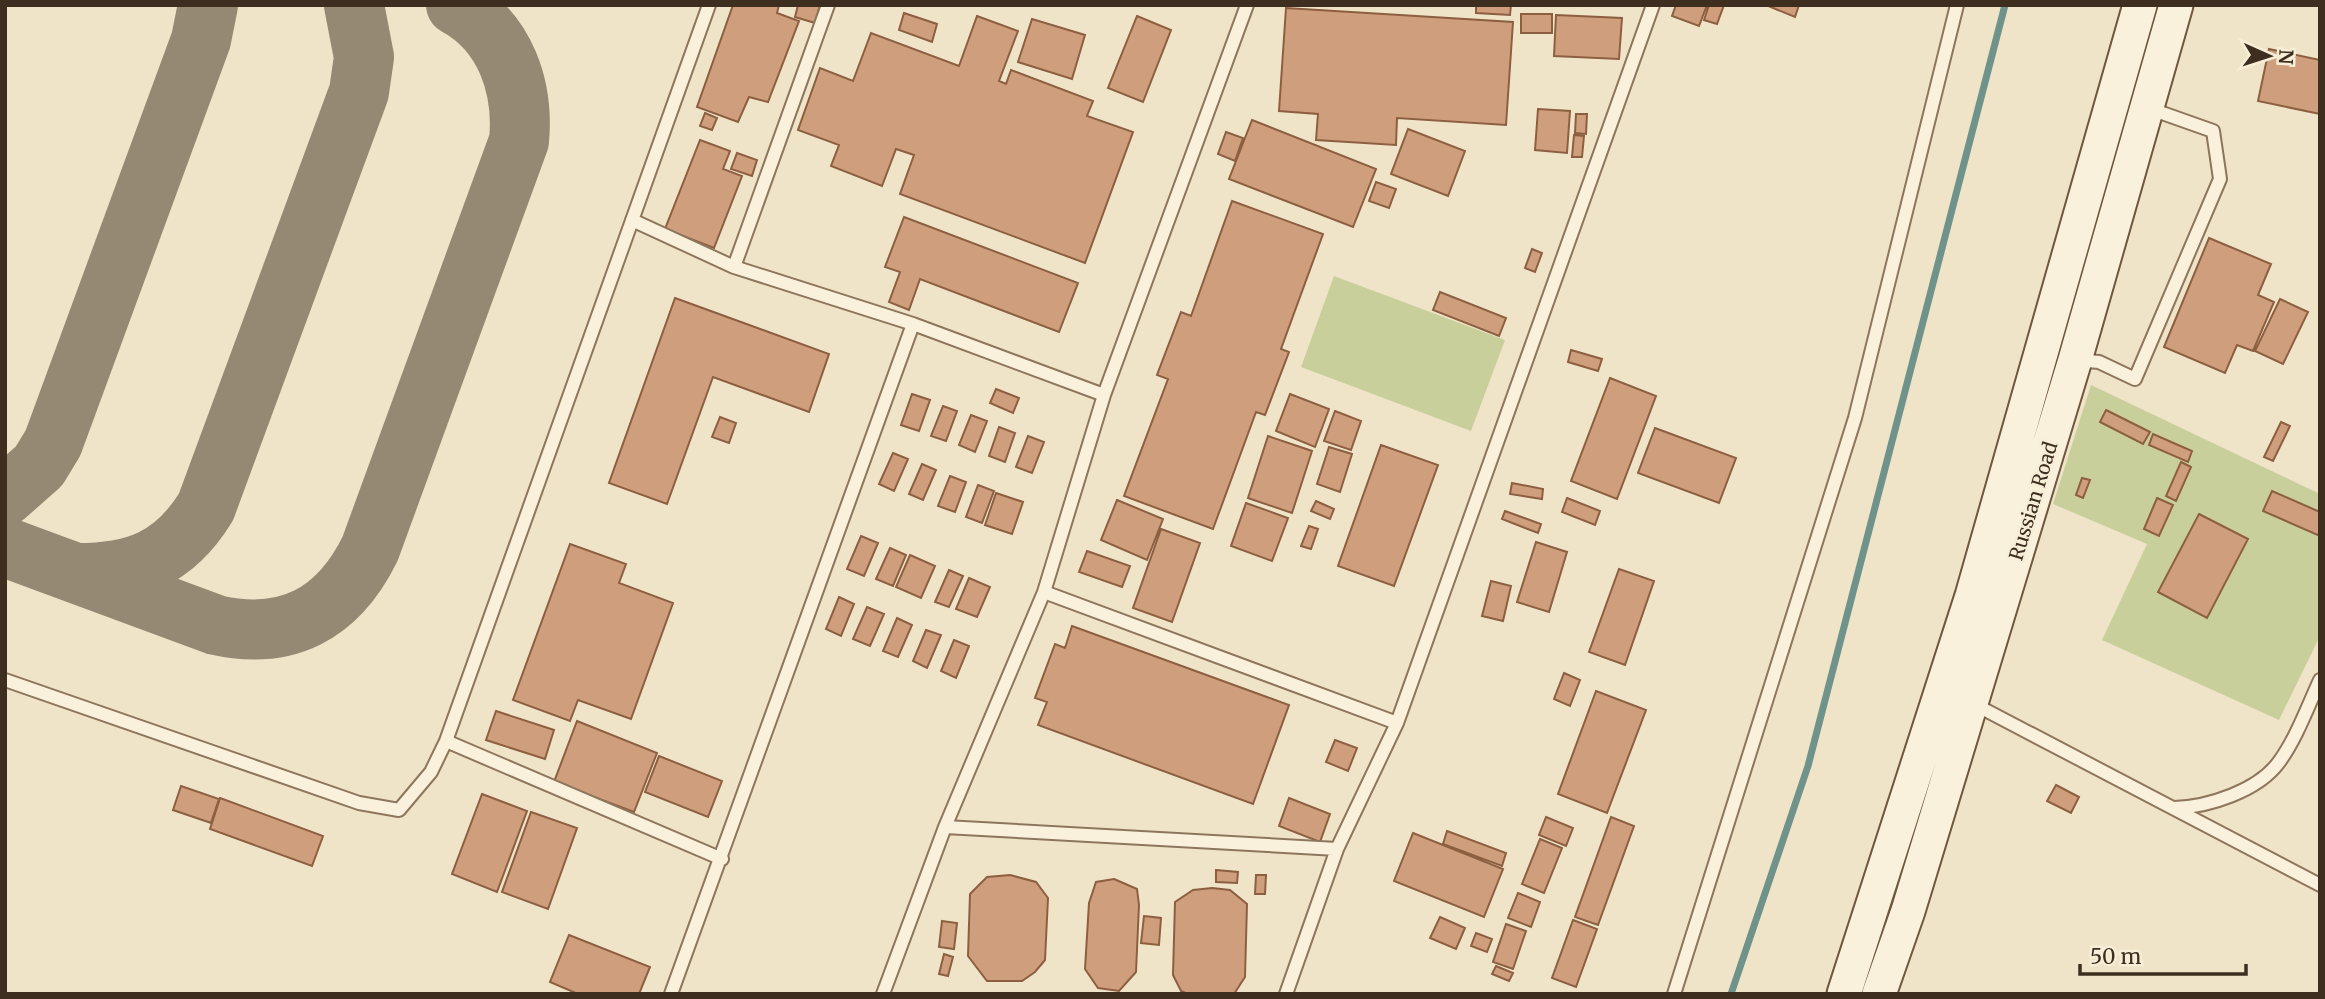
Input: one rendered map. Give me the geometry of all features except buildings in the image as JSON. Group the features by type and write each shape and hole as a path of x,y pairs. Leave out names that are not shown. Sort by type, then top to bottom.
{"main road":[{"name":"Russian Road","path":"1844,994 1972,596 2140,5"},
{"name":"Russian Road","path":"1879,994 2075,360 2176,5"},
{"path":"2114,96 2148,108"}],"lane":[{"path":"5,680 359,803 399,810 431,772 446,741 709,5"},
{"path":"734,267 828,5"},
{"path":"883,994 945,827 1044,592 1104,395 1247,5"},
{"path":"1286,994 1337,849 1396,723 1653,5"},
{"path":"1674,994 1855,418 1957,5"},
{"path":"2075,360 2098,362 2135,379 2220,179 2213,131 2148,108"},
{"path":"632,220 734,267 913,324 1104,395"},
{"path":"671,994 722,859 913,324"},
{"path":"1044,592 1396,723"},
{"path":"2173,808 2190,808 2241,793 2278,763 2320,680"},
{"path":"1971,702 2320,885"},
{"path":"446,741 722,859"},
{"path":"945,827 1337,849"}],"green space":[{"path":"1334,276 1505,340 1471,431 1301,367"},
{"path":"2091,385 2320,494 2320,636 2279,720 2102,640 2147,544 2053,504"}],"waterway":[{"path":"1731,994 1808,766 2005,5"}],"taxiway":[{"path":"5,496 39,466 53,443 201,40 208,5"},
{"path":"77,573 117,570 151,560 180,539 206,507 359,92 364,57 354,5"},
{"path":"5,547 216,625 242,629 266,629 287,625 326,606 342,591 370,549 519,141 518,101 508,63 488,30 456,5"}]}
